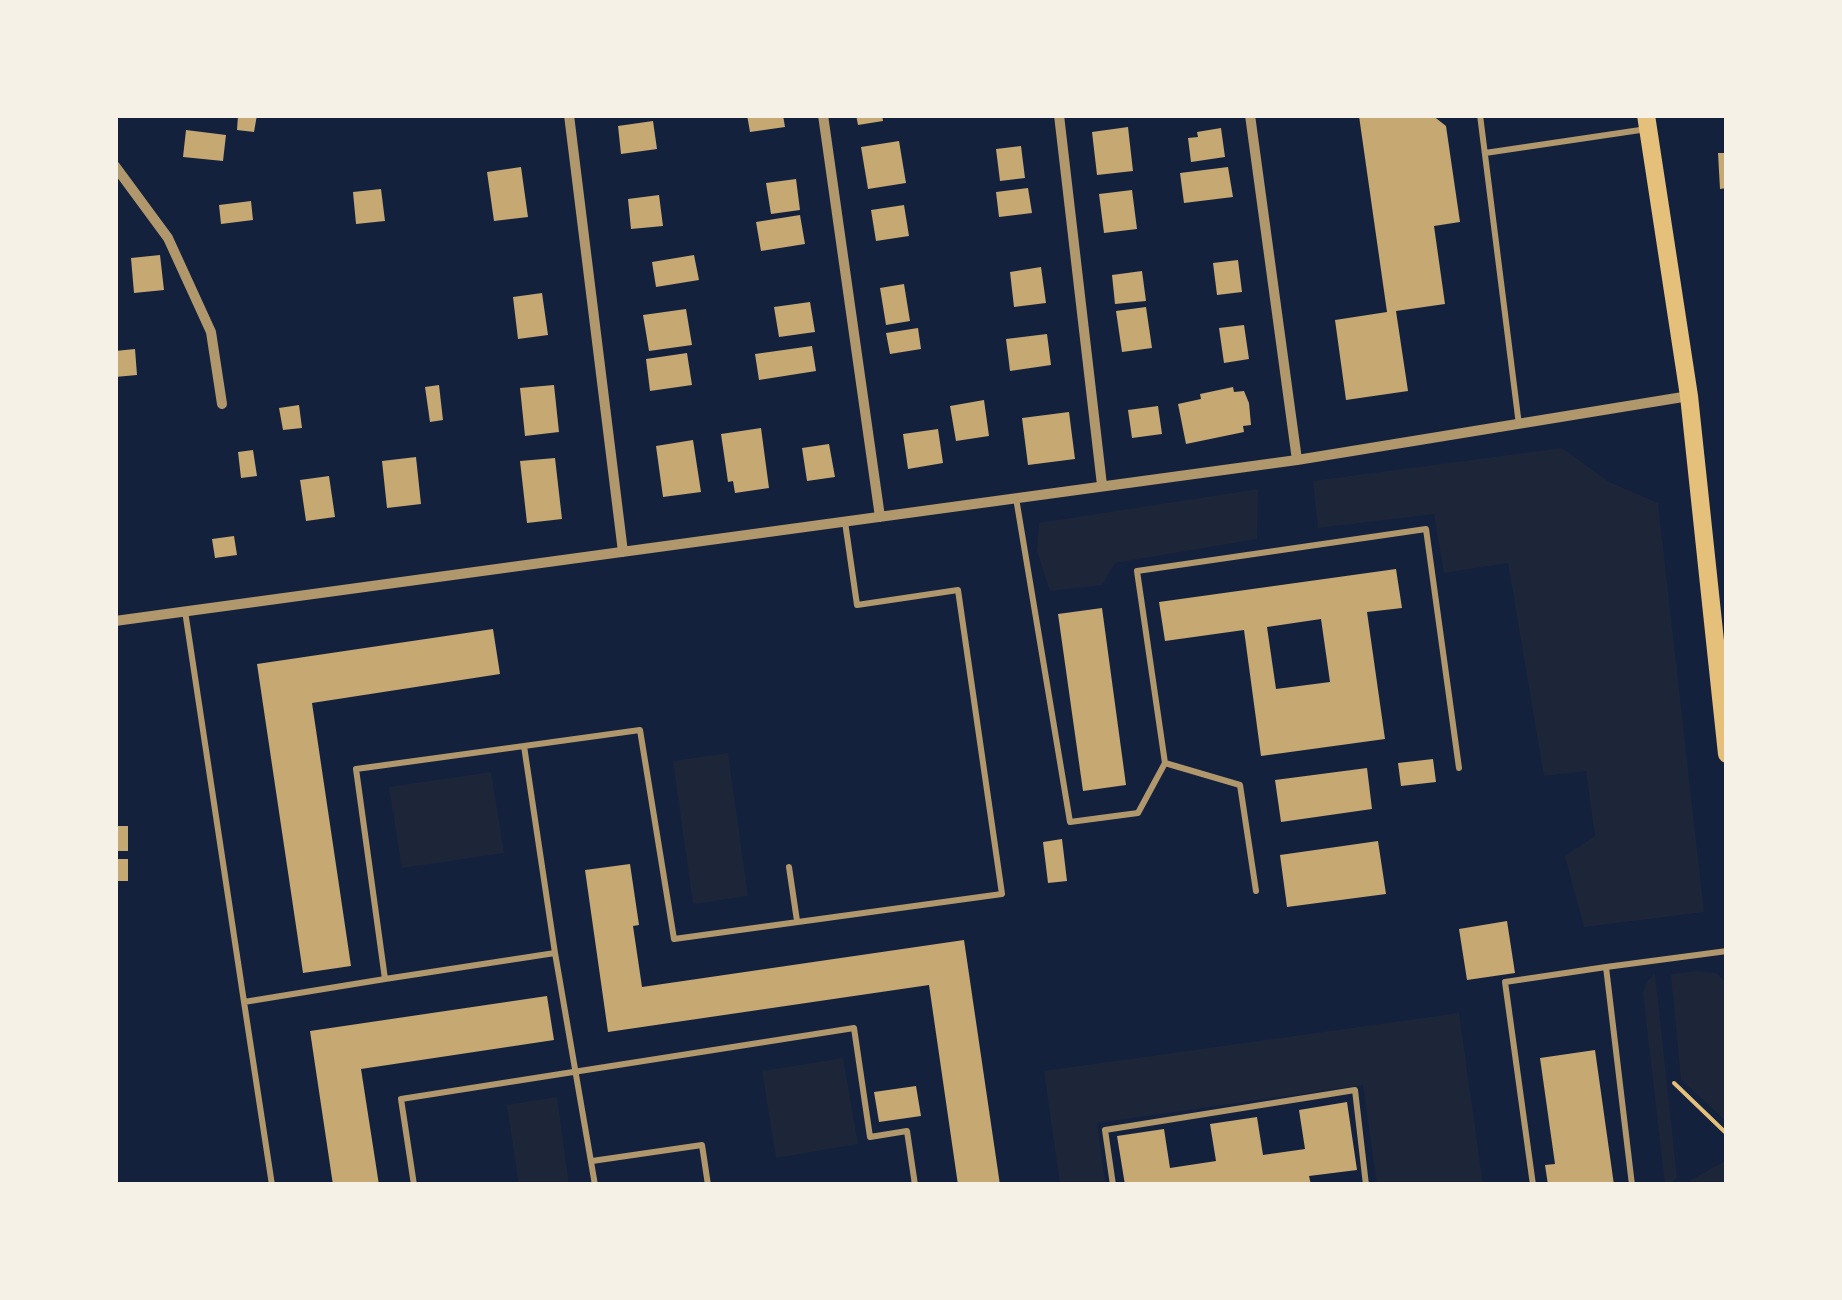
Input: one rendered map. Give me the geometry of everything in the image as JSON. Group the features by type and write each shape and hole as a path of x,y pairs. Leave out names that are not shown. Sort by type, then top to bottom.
{"main road":[{"path":"1647,122 1689,396 1727,754"}],"street":[{"path":"570,115 624,552"},
{"path":"823,115 880,517"},
{"path":"1059,115 1102,485"},
{"path":"1250,115 1296,460"},
{"path":"115,166 168,238 211,332 222,404"},
{"path":"115,620 1296,460 1689,396"}],"lane":[{"path":"1480,115 1519,426"},
{"path":"1485,154 1647,122"},
{"path":"1016,497 1070,822 1138,812 1165,762 1137,571 1426,529 1460,768"},
{"path":"385,979 356,769 640,730 674,939 1002,894 958,590 857,605 846,522"},
{"path":"185,611 272,1185"},
{"path":"524,746 595,1185"},
{"path":"1165,762 1240,784 1256,891"},
{"path":"789,867 797,921"},
{"path":"1532,1185 1505,982 1727,951"},
{"path":"244,1002 555,953"},
{"path":"1606,967 1632,1185"},
{"path":"414,1185 401,1099 854,1028 870,1137 907,1131 915,1185"},
{"path":"1113,1185 1105,1130 1354,1090 1366,1185"},
{"path":"592,1161 702,1145 708,1185"}],"path":[{"path":"1674,1083 1727,1134"}],"shaded area":[{"path":"1562,448 1609,482 1658,503 1704,912 1584,927 1565,856 1595,836 1586,771 1544,776 1508,563 1444,573 1434,514 1318,528 1313,481"},
{"path":"1258,489 1257,539 1115,563 1102,585 1050,591 1037,551 1039,523"},
{"path":"728,753 748,896 693,904 673,761"},
{"path":"491,772 504,853 402,868 389,787"},
{"path":"1655,973 1677,1178 1668,1185 1643,993"},
{"path":"1717,973 1727,984 1727,1122 1681,1079 1671,974"},
{"path":"1459,1013 1483,1185 1377,1185 1363,1085 1097,1123 1105,1183 1060,1185 1044,1071"},
{"path":"843,1058 858,1144 776,1158 762,1071"},
{"path":"557,1097 569,1185 519,1185 507,1105"},
{"path":"1727,1160 1727,1185 1691,1185 1691,1180"}],"building":[{"path":"238,115 257,115 254,132 237,130"},
{"path":"747,115 783,115 785,127 750,132"},
{"path":"856,115 882,115 883,121 858,125"},
{"path":"1432,115 1446,126 1460,222 1434,226 1445,304 1396,311 1408,391 1346,400 1335,320 1387,312 1359,116"},
{"path":"653,121 657,149 621,154 618,126"},
{"path":"1128,127 1133,171 1097,175 1092,132"},
{"path":"1221,128 1225,157 1191,162 1188,138 1198,137 1197,132"},
{"path":"186,130 226,135 223,161 183,157"},
{"path":"899,141 906,183 868,189 861,147"},
{"path":"1021,146 1025,178 1000,181 996,149"},
{"path":"1718,153 1727,153 1727,188 1720,189"},
{"path":"521,167 528,217 494,221 487,172"},
{"path":"1228,167 1233,197 1184,203 1180,173"},
{"path":"796,179 800,210 771,214 766,183"},
{"path":"1028,188 1032,213 999,217 996,192"},
{"path":"381,189 385,221 356,224 353,192"},
{"path":"1132,190 1137,229 1104,233 1099,194"},
{"path":"659,195 663,226 631,229 628,199"},
{"path":"251,201 253,220 221,224 219,205"},
{"path":"904,205 909,236 876,241 871,210"},
{"path":"800,215 805,244 761,251 756,222"},
{"path":"160,255 164,290 134,293 131,258"},
{"path":"694,255 699,280 656,287 652,262"},
{"path":"1238,260 1242,292 1217,295 1213,263"},
{"path":"1041,267 1046,303 1014,307 1010,272"},
{"path":"1142,271 1146,301 1115,304 1112,275"},
{"path":"904,284 910,321 886,325 880,288"},
{"path":"542,293 548,335 518,339 513,297"},
{"path":"810,302 815,332 779,337 774,307"},
{"path":"1146,307 1152,348 1122,352 1116,311"},
{"path":"686,309 692,345 649,351 643,315"},
{"path":"1244,325 1249,359 1224,363 1219,328"},
{"path":"918,328 921,349 890,354 886,333"},
{"path":"1047,334 1051,365 1010,371 1006,339"},
{"path":"812,346 816,371 759,380 755,354"},
{"path":"135,349 137,375 115,377 115,351"},
{"path":"687,353 692,385 650,391 646,359"},
{"path":"439,385 443,420 430,422 425,387"},
{"path":"554,385 559,432 525,436 520,388"},
{"path":"1233,387 1234,392 1244,391 1251,425 1243,426 1244,432 1186,444 1178,404 1201,399 1200,394"},
{"path":"984,400 989,436 956,441 950,406"},
{"path":"299,405 302,428 283,430 279,408"},
{"path":"1158,406 1162,434 1132,438 1128,410"},
{"path":"1069,412 1075,459 1028,465 1022,418"},
{"path":"761,428 769,488 735,493 733,481 728,482 721,434"},
{"path":"938,429 943,463 908,469 903,434"},
{"path":"693,440 701,492 663,497 656,446"},
{"path":"829,444 835,477 807,481 802,448"},
{"path":"253,450 257,476 241,478 238,452"},
{"path":"416,457 421,504 387,508 382,461"},
{"path":"555,458 562,519 527,523 520,461"},
{"path":"329,476 335,517 306,521 300,480"},
{"path":"234,536 237,555 215,558 212,539"},
{"path":"1396,569 1402,608 1367,612 1385,739 1261,756 1244,630 1165,641 1159,602","holes":["1321,619 1330,682 1276,689 1267,627"]},
{"path":"1102,608 1126,785 1083,791 1058,614"},
{"path":"493,629 500,674 312,703 351,966 303,973 257,664"},
{"path":"1433,759 1436,782 1401,786 1398,763"},
{"path":"1367,768 1372,809 1281,822 1275,780"},
{"path":"115,826 128,826 128,851 115,851"},
{"path":"1062,839 1067,881 1048,883 1043,842"},
{"path":"1378,841 1386,894 1287,907 1280,855"},
{"path":"115,859 128,859 128,881 115,881"},
{"path":"630,864 639,925 633,926 642,987 964,940 1000,1185 958,1185 929,985 608,1032 585,870"},
{"path":"1507,921 1515,973 1467,980 1459,929"},
{"path":"547,996 554,1040 361,1069 379,1185 333,1185 310,1031"},
{"path":"1595,1050 1614,1185 1548,1185 1545,1165 1555,1164 1540,1058"},
{"path":"916,1086 921,1116 879,1122 874,1092"},
{"path":"1347,1102 1357,1170 1309,1176 1311,1185 1125,1185 1117,1136 1164,1129 1170,1168 1216,1161 1210,1124 1257,1117 1263,1155 1305,1149 1299,1110"}]}
